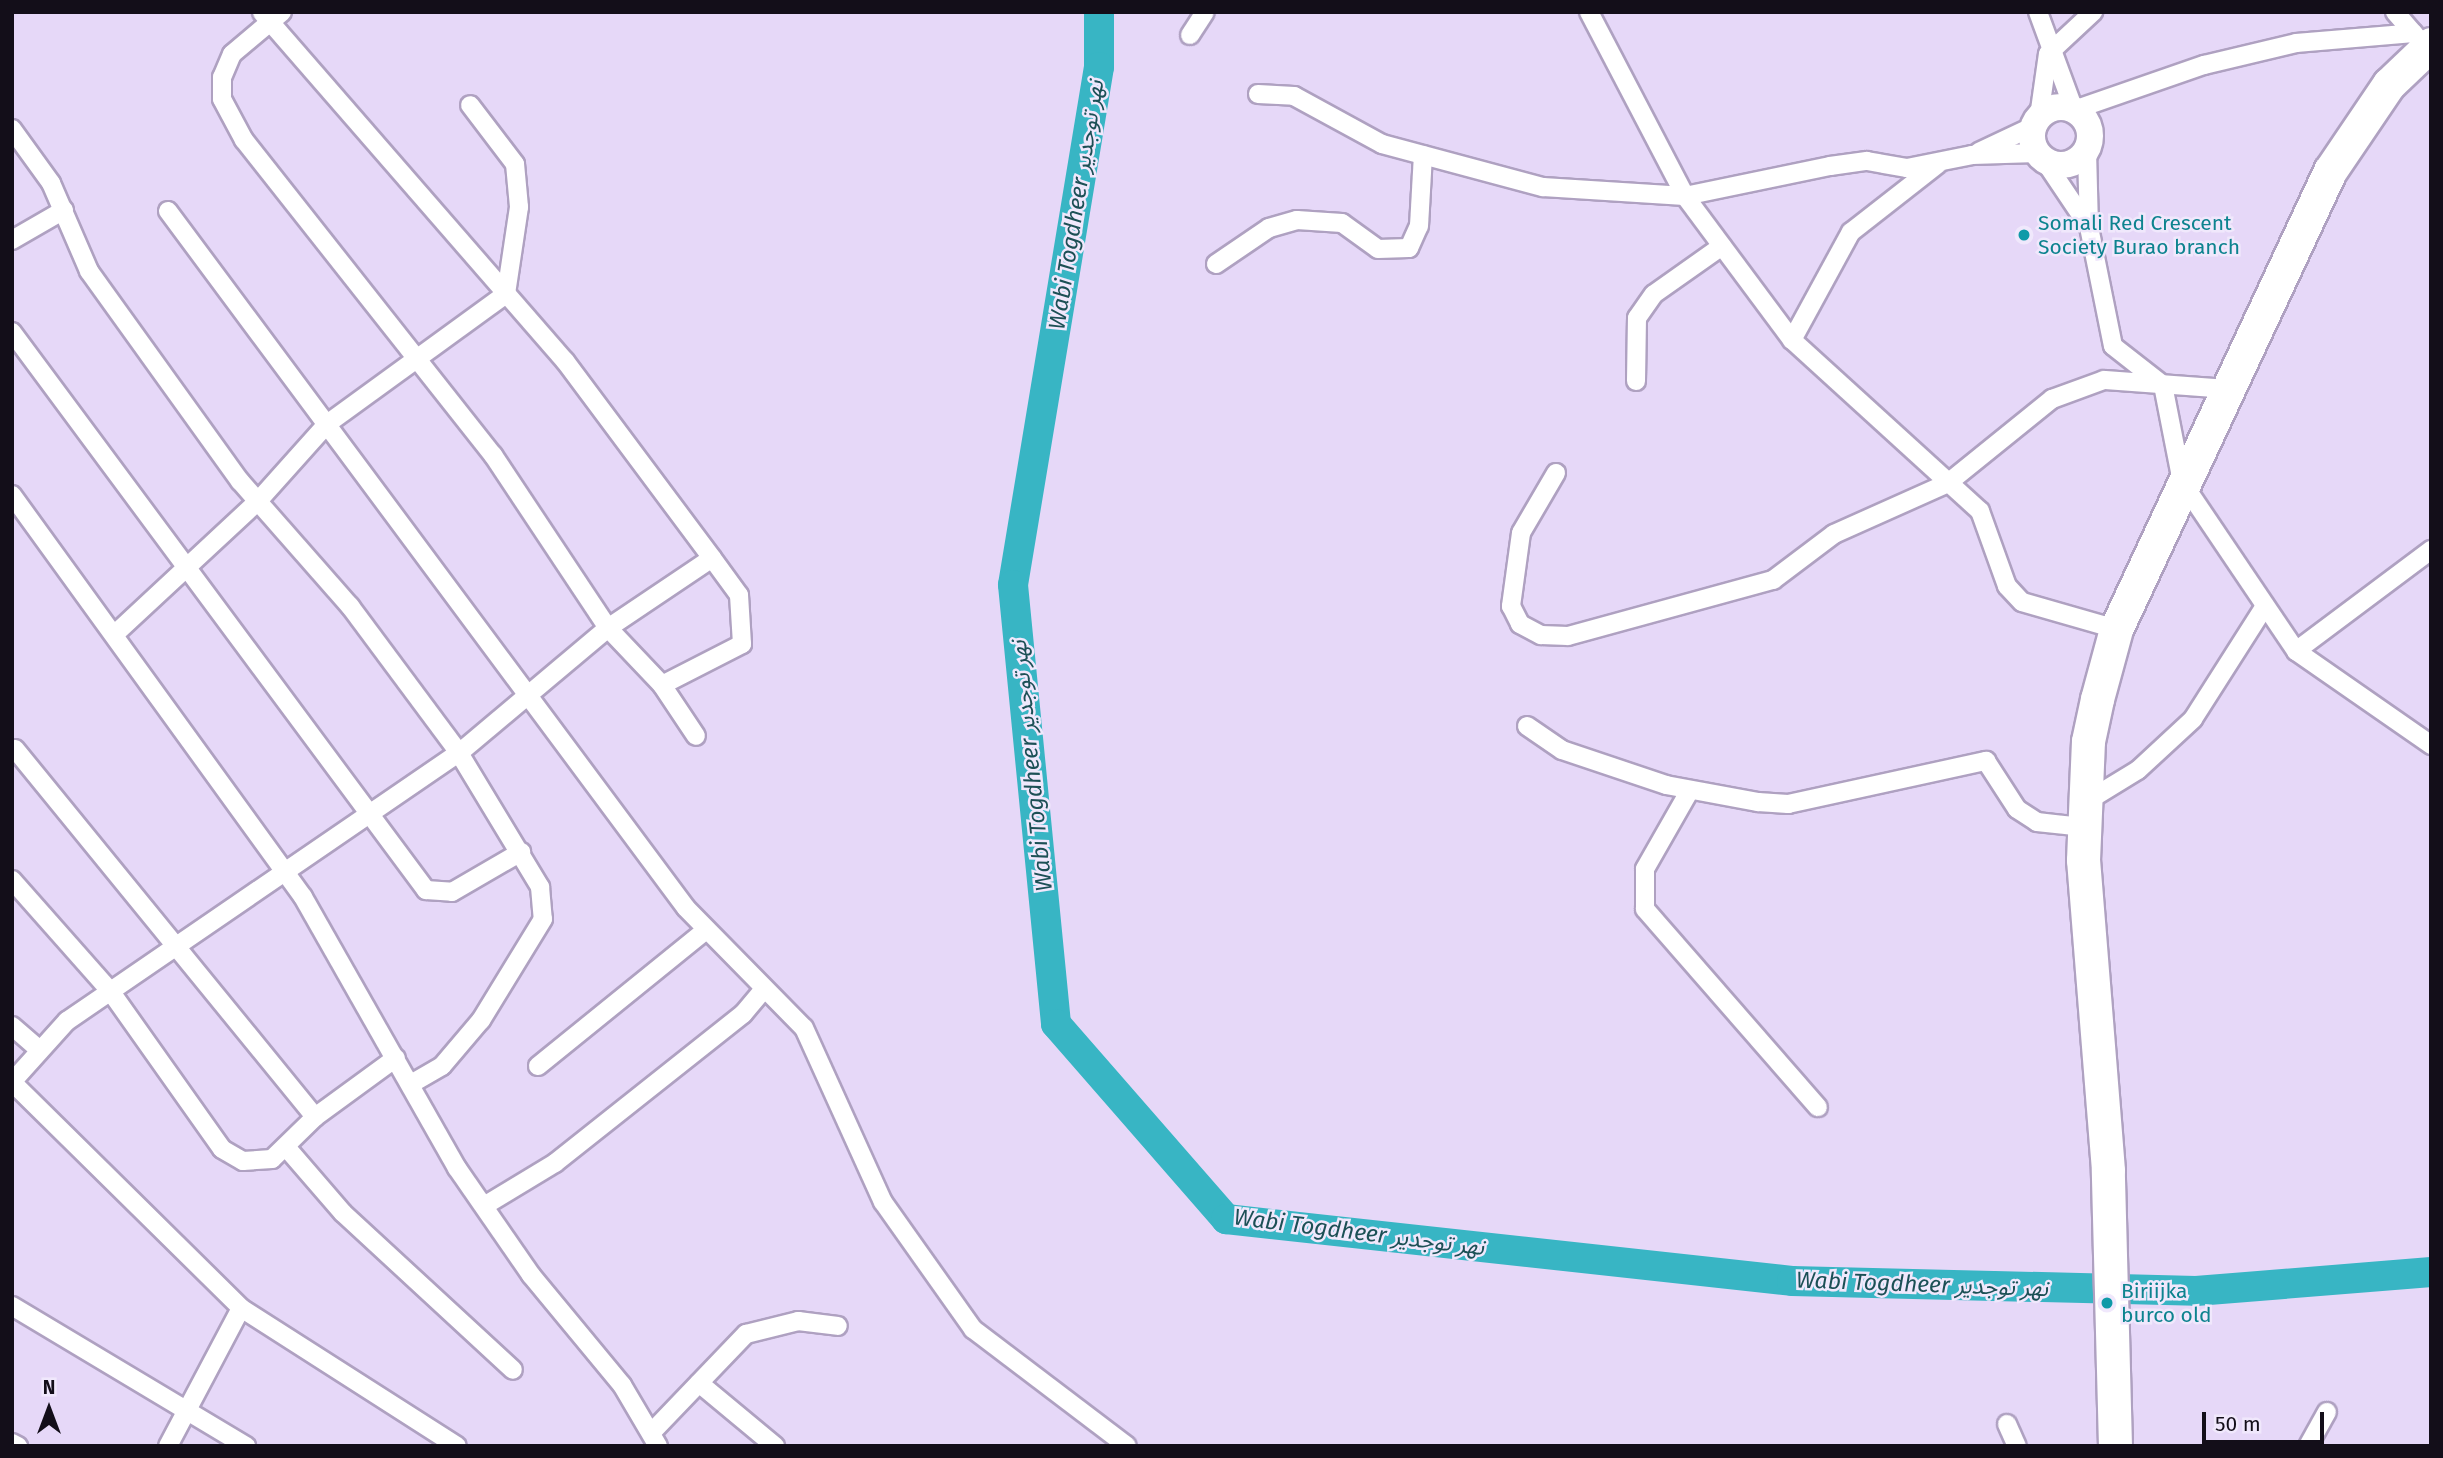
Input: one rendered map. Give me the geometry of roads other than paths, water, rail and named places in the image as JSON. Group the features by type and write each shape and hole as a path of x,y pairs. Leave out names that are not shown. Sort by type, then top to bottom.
{"highway":[{"path":"2115,1446 2109,1384 2108,1170 2083,815 2088,741 2116,629 2182,482 2330,171 2367,113 2424,41"}],"street":[{"path":"1190,35 1205,12"},
{"path":"1589,12 1685,196 1792,340 1980,511 2007,586 2022,603 2116,629"},
{"path":"2038,12 2049,54 2074,110 2088,124 2089,227 2113,346 2163,385 2182,482 2263,609 2296,651 2431,745"},
{"path":"2089,227 2041,157 2037,121 2049,54 2093,12"},
{"path":"2395,12 2424,41"},
{"path":"662,685 742,645 739,595 565,361 271,15 232,54 222,99 262,168 493,455 608,628 662,685 696,736"},
{"path":"1972,155 2056,108 2074,110 2204,65 2296,43 2424,41"},
{"path":"1258,94 1294,96 1347,128 1521,185 1685,196 1830,166 1941,161 1972,155 2041,157 2072,164 2087,151"},
{"path":"116,634 258,500 327,425 416,357 506,294 519,207 515,164 470,104"},
{"path":"12,129 64,210 89,271 258,500 351,606 459,753 540,887 542,919 462,1045 414,1082"},
{"path":"1216,264 1269,228 1297,220 1342,223 1378,249 1409,248 1419,226 1423,155"},
{"path":"1792,340 1851,232 1941,161"},
{"path":"12,240 64,210"},
{"path":"168,211 705,930 804,1028 883,1202 973,1329 1127,1446"},
{"path":"1636,381 1637,318 1654,294 1722,246"},
{"path":"12,331 188,566 417,880 437,894 521,852"},
{"path":"1556,473 1521,533 1511,606 1520,624 1541,635 1568,636 1773,580 1834,534 1948,483 2052,399 2104,380 2226,389"},
{"path":"12,495 116,634 309,907 397,1058 414,1082 484,1206 655,1439 699,1383 737,1341 760,1328 798,1321 838,1326"},
{"path":"2296,651 2431,550"},
{"path":"457,1446 241,1308 12,1082 37,1048 177,940 459,753 532,696 608,628 712,558"},
{"path":"1527,726 1550,746 1690,790 1788,804 1972,760 1986,761 2017,809 2037,822 2083,815 2138,770 2193,719 2263,609"},
{"path":"15,749 177,940 315,1117"},
{"path":"1690,790 1645,869 1645,909 1818,1107"},
{"path":"12,880 111,992 222,1149 260,1164 286,1147 315,1117 397,1058"},
{"path":"538,1066 705,930"},
{"path":"484,1206 555,1163 743,1014 764,989"},
{"path":"12,1026 37,1048"},
{"path":"286,1147 343,1213 513,1370"},
{"path":"12,1306 246,1446"},
{"path":"167,1446 241,1308"},
{"path":"699,1383 775,1446"},
{"path":"2308,1446 2327,1412"},
{"path":"2007,1424 2017,1446"},
{"path":"12,1443 18,1446"}],"waterway":[{"name":"Wabi Togdheer نهر توجدير","path":"1099,12 1099,67 1013,585 1056,1024 1226,1219 1792,1281 2196,1291 2431,1272"}],"place":[{"name":"Somali Red Crescent Society Burao branch","path":"2024,235"},
{"name":"Biriijka burco old","path":"2107,1303"}]}
